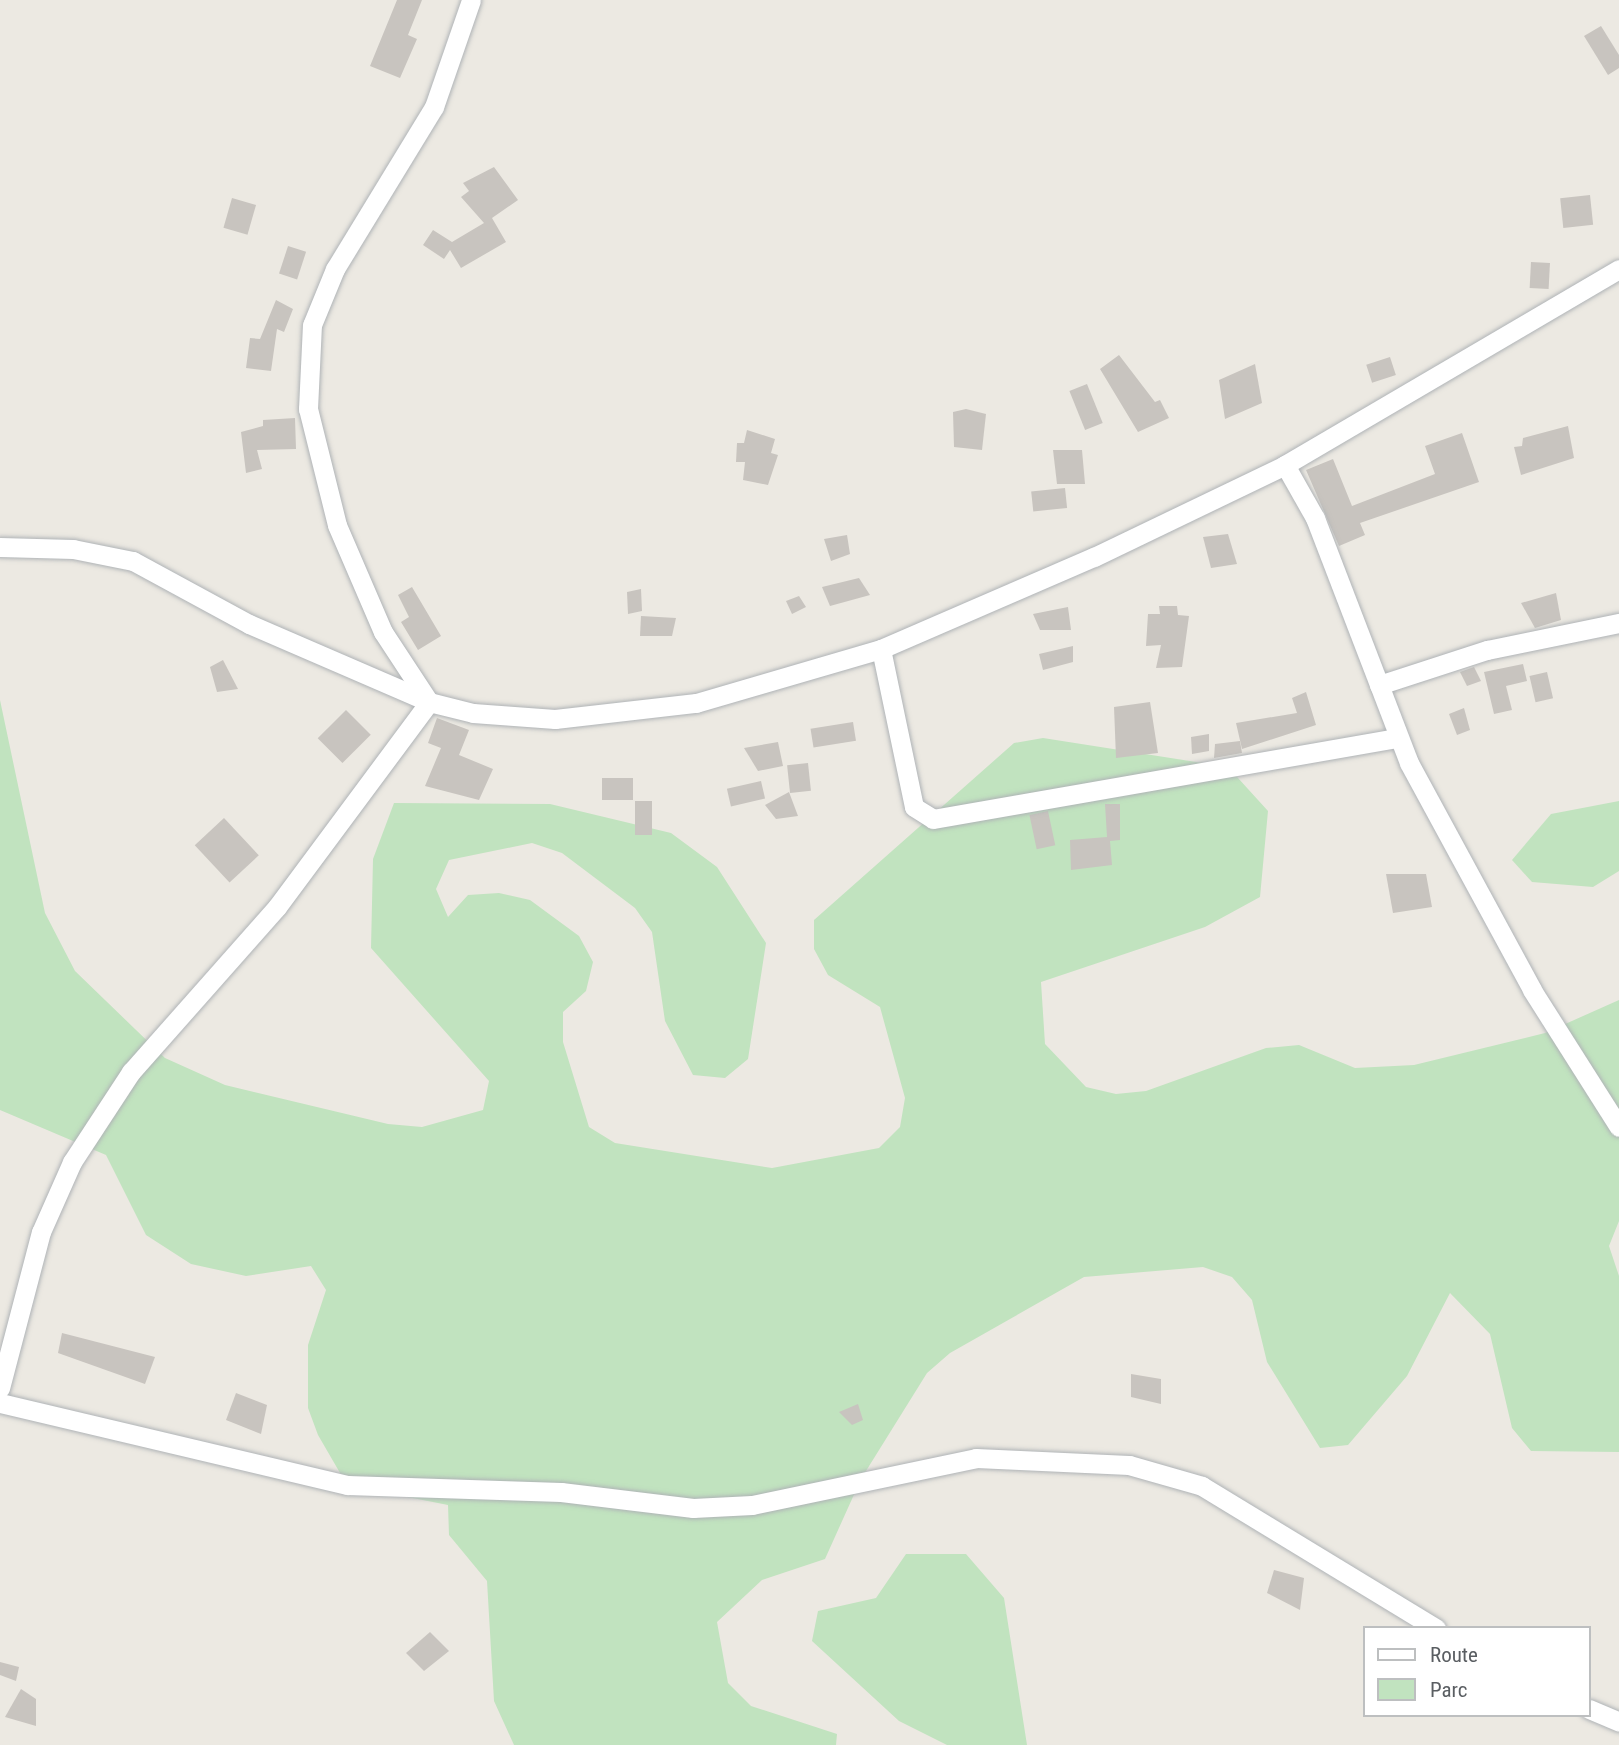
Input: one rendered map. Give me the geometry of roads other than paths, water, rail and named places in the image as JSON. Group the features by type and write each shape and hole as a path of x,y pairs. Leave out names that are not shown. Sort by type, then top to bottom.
{"street":[{"path":"429,702 383,632 337,525 308,409 312,325 335,269 434,107 471,0"},
{"path":"0,547 73,549 133,561 249,624 429,702 555,719 696,703 881,649 1285,465 1619,269"},
{"path":"1285,465 1315,518 1398,738 1532,990 1619,1126"},
{"path":"1379,685 1497,648 1619,623"},
{"path":"881,649 914,807 933,819 1398,738"},
{"path":"0,1388 41,1232 72,1162 131,1072 276,907 429,702"},
{"path":"0,1403 347,1485 561,1492 692,1508 752,1505 976,1458 1129,1465 1202,1486 1433,1626"},
{"path":"1591,1710 1619,1722"}]}
